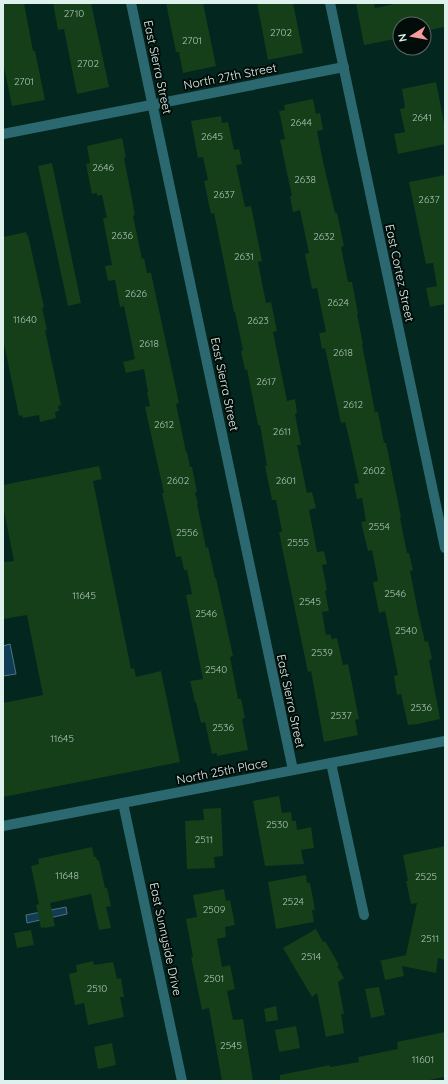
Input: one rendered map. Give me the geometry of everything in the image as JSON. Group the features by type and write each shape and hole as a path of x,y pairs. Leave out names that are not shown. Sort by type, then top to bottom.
{"street":[{"name":"East Sierra Street","path":"131,3 293,770"},
{"name":"East Cortez Street","path":"330,3 445,548"},
{"name":"North 27th Street","path":"3,134 344,67"},
{"name":"North 25th Place","path":"3,826 445,741"},
{"path":"331,763 364,915"},
{"name":"East Sunnyside Drive","path":"123,803 182,1081"}],"water":[{"path":"10,644 16,674 3,676 3,646"},
{"path":"66,907 67,914 27,923 26,915"}],"building":[{"path":"3,3 24,3 33,51 35,51 45,100 12,106 3,62"},
{"path":"53,3 91,3 109,87 77,94 64,29 58,30"},
{"path":"166,3 203,3 216,66 183,73 179,52 176,52"},
{"path":"257,3 293,3 303,53 268,60"},
{"path":"356,3 374,3 375,8 399,3 445,3 445,27 432,29 432,16 392,16 392,40 364,45"},
{"path":"436,82 445,128 445,144 398,154 394,134 405,132 400,109 405,108 402,89"},
{"path":"313,99 316,114 320,113 323,130 317,131 335,213 337,213 344,246 341,247 348,282 352,282 375,412 378,412 384,443 386,443 407,553 409,553 413,570 410,571 418,612 425,642 428,641 432,659 429,660 440,719 418,724 408,725 401,694 397,695 394,676 398,675 385,611 379,613 373,582 378,581 372,550 368,551 361,522 366,521 362,498 357,499 354,484 359,483 345,422 341,423 325,348 322,349 319,333 326,332 317,288 312,289 305,254 309,253 300,210 293,212 290,196 292,196 280,140 285,139 279,111 285,110 284,105"},
{"path":"221,116 222,123 228,122 234,150 239,149 242,164 236,165 245,207 251,206 262,261 258,262 266,303 271,302 277,331 273,332 287,401 295,399 297,413 295,414 301,445 297,445 307,493 312,492 316,508 309,510 317,552 324,551 327,564 322,565 329,611 322,612 326,635 330,634 332,639 337,638 343,665 348,664 359,719 355,720 358,735 324,742 311,671 308,672 279,532 282,532 276,500 272,500 265,466 267,466 260,425 258,425 247,369 245,370 241,351 243,350 214,213 211,214 204,181 208,180 203,157 198,158 191,121"},
{"path":"122,138 126,157 124,158 135,215 133,216 142,259 144,258 147,273 151,273 179,403 176,404 186,452 190,467 192,467 197,492 195,493 206,548 208,547 216,578 233,656 230,657 238,699 241,699 245,718 242,719 248,750 217,756 217,753 212,754 205,722 201,723 190,681 203,679 186,595 192,594 187,570 184,570 181,556 176,557 162,493 164,493 145,407 150,406 144,369 126,373 123,362 135,359 124,306 120,307 115,280 108,281 105,266 112,265 103,218 107,218 102,195 97,196 97,193 92,194 86,164 90,163 87,146"},
{"path":"52,163 81,303 68,306 38,166"},
{"path":"445,175 445,304 430,307 426,288 437,286 433,263 426,264 409,182"},
{"path":"26,232 27,236 28,235 44,307 42,308 47,330 45,330 61,405 58,406 59,411 55,412 56,418 40,422 39,415 23,418 22,415 19,416 3,339 3,237"},
{"path":"99,466 102,479 93,481 131,669 134,668 136,677 161,671 180,762 3,797 3,703 43,695 27,615 3,619 3,562 14,561 3,506 3,485"},
{"path":"279,796 282,813 291,812 292,821 296,821 297,830 311,827 314,848 301,850 304,864 265,866 253,801"},
{"path":"221,808 223,856 214,857 215,868 187,869 185,821 204,820 203,809"},
{"path":"445,846 445,960 438,958 436,973 402,966 404,976 385,980 381,962 379,961 406,955 417,903 411,904 406,881 408,881 403,855"},
{"path":"92,847 94,857 96,857 99,861 105,888 107,888 111,906 106,907 111,928 99,930 91,894 50,903 55,926 41,928 36,905 39,904 31,866 39,864 38,859"},
{"path":"306,875 307,883 310,883 315,910 312,910 314,922 276,929 268,882"},
{"path":"224,889 226,901 230,900 235,925 225,927 226,937 217,939 222,967 230,965 235,989 227,991 233,1020 243,1019 253,1081 222,1081 209,1008 202,1010 191,957 193,957 186,919 197,917 193,895"},
{"path":"316,929 339,965 337,966 344,978 338,982 344,1014 341,1014 344,1033 326,1037 317,993 312,997 283,948"},
{"path":"31,930 34,945 17,948 14,933"},
{"path":"93,961 94,965 113,962 117,979 121,978 124,997 120,997 124,1017 88,1025 84,1003 75,1005 69,974 77,972 76,965"},
{"path":"379,987 385,1015 371,1018 365,989"},
{"path":"276,1006 278,1020 266,1022 264,1009"},
{"path":"296,1026 300,1048 279,1052 275,1030"},
{"path":"445,1032 445,1077 424,1081 280,1081 280,1075 330,1065 330,1067 359,1062 358,1057 398,1049 397,1042"},
{"path":"112,1043 116,1065 98,1069 94,1047"}]}
